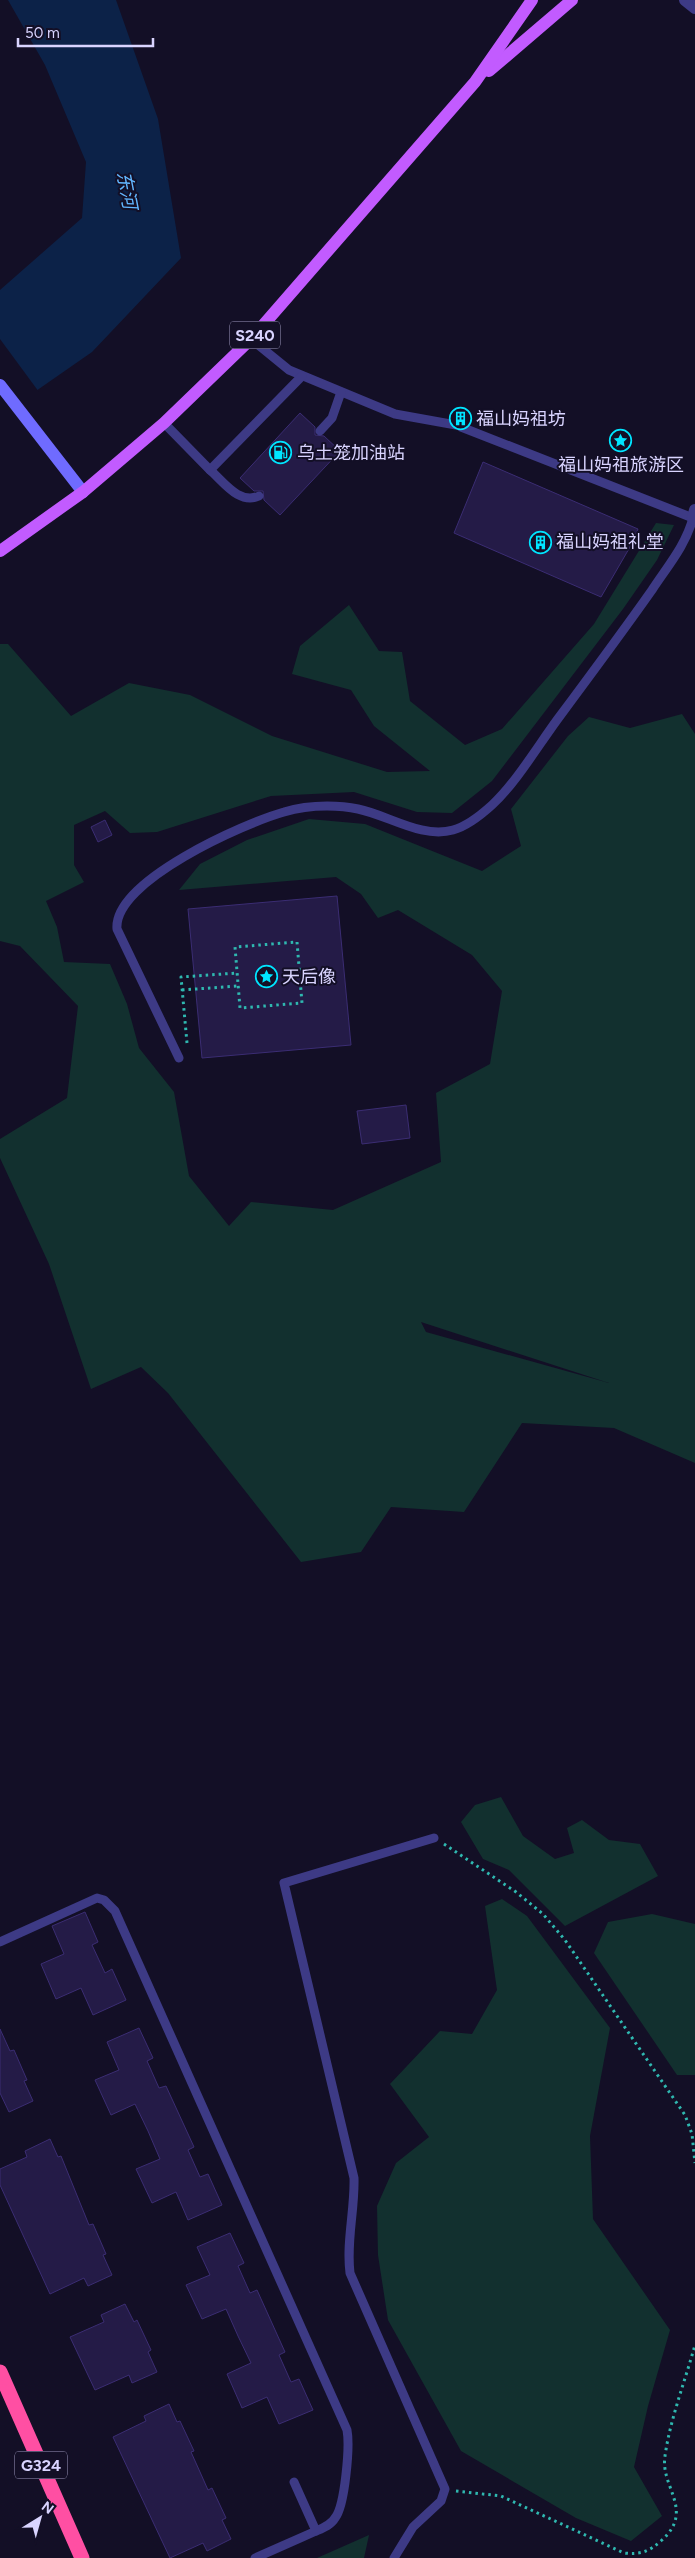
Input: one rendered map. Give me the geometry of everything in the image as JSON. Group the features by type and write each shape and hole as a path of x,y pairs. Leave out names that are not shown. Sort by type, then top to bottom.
{"highway":[{"name":"G324","path":"0,2372 82,2558"}],"main road":[{"name":"S240","path":"0,551 83,492 164,423 251,339 475,82 532,0"},
{"name":"S240","path":"475,82 572,0"}],"street":[{"path":"685,0 695,8"},
{"path":"0,385 83,492"}],"lane":[{"path":"178,1054 118,929 116,919 139,889 165,869 214,840 286,811 326,806 357,809 433,832 452,831 472,822 494,804 638,610 685,541 694,516 458,426 394,414 289,370 251,339"},
{"path":"210,470 302,376"},
{"path":"320,431 332,418 341,392"},
{"path":"164,423 238,496 248,499 259,496"},
{"path":"394,2558 413,2527 441,2501 445,2489 350,2272 348,2258 355,2205 354,2178 284,1883 434,1838"},
{"path":"0,1942 96,1898 104,1900 115,1911 347,2430 350,2447 339,2512 327,2526 255,2558"},
{"path":"294,2482 316,2530"}],"path":[{"path":"297,942 302,1003 240,1008 237,973 234,947 297,942"},
{"path":"178,1054 188,1046 181,978 237,973"},
{"path":"182,990 238,986"},
{"path":"434,1838 516,1892 543,1914 565,1940 686,2116 692,2134 695,2163"},
{"path":"445,2489 501,2496 624,2553 638,2554 652,2549 665,2538 676,2523 678,2506 664,2459 695,2345"}],"green space":[{"path":"656,523 674,525 657,560 623,609 492,781 452,813 417,812 354,792 271,796 157,832 130,833 105,811 74,825 74,865 84,882 46,901 57,927 64,962 110,964 127,1004 139,1048 174,1092 189,1176 229,1226 251,1202 333,1210 441,1162 436,1093 490,1064 502,991 472,955 398,910 378,918 361,894 336,877 179,890 200,864 247,840 309,819 365,824 482,871 521,846 511,809 568,736 589,717 630,728 682,714 695,734 695,1463 614,1428 522,1423 464,1512 391,1507 361,1552 301,1562 168,1393 141,1367 91,1389 49,1264 0,1158 0,1139 67,1098 78,1006 20,946 0,941 0,644 8,644 71,716 129,683 190,695 272,736 387,772 430,771 374,726 351,690 292,674 300,646 349,605 379,651 402,652 410,701 465,745 502,729 594,624","holes":["421,1322 609,1383 426,1332"]},
{"path":"501,1797 523,1836 555,1859 574,1853 567,1828 582,1820 609,1840 640,1844 658,1876 565,1926 509,1870 483,1859 461,1822 475,1805"},
{"path":"502,1899 527,1916 610,2028 590,2136 593,2219 670,2330 648,2406 634,2467 662,2516 631,2541 576,2518 461,2451 388,2320 378,2255 377,2206 396,2163 429,2137 390,2084 440,2031 472,2034 497,1990 485,1906"},
{"path":"652,1914 695,1924 695,2075 677,2075 594,1953 608,1922"},
{"path":"369,2535 364,2558 317,2558"}],"water":[{"name":"东河","path":"8,0 116,0 158,119 181,258 92,352 0,416 0,290 82,218 86,162 45,65"}],"pier":[{"path":"0,339 39,392 0,418"}],"building":[{"path":"300,413 315,427 315,435 324,436 340,451 280,515 264,500 263,491 254,491 240,478"},
{"name":"福山妈祖礼堂","path":"483,462 638,529 630,547 601,597 454,533"},
{"path":"105,820 112,835 98,842 91,827"},
{"path":"337,896 351,1045 202,1058 188,909"},
{"path":"406,1105 410,1138 362,1144 357,1111"},
{"path":"85,1912 98,1942 92,1945 105,1973 112,1969 126,2000 93,2015 81,1988 56,1999 41,1964 64,1954 52,1926"},
{"path":"139,2028 153,2058 147,2061 159,2088 166,2086 194,2147 188,2150 200,2177 208,2174 222,2205 188,2220 176,2192 152,2203 136,2169 160,2159 148,2131 135,2104 111,2115 95,2080 119,2070 107,2042"},
{"path":"0,2029 10,2051 14,2050 27,2080 24,2081 33,2101 9,2112 0,2093"},
{"path":"50,2139 58,2157 61,2156 89,2225 93,2224 106,2254 103,2255 112,2275 88,2286 84,2278 50,2294 0,2185 0,2169 27,2157 25,2151"},
{"path":"230,2233 244,2263 238,2266 250,2293 257,2290 285,2352 279,2355 291,2382 299,2379 313,2410 279,2424 267,2397 242,2408 227,2374 251,2363 226,2309 202,2319 186,2285 210,2275 197,2247"},
{"path":"125,2304 134,2322 137,2320 151,2350 148,2352 157,2372 132,2383 129,2375 95,2390 70,2337 104,2322 101,2315"},
{"path":"169,2404 177,2422 180,2421 194,2451 191,2452 208,2490 212,2488 226,2518 222,2520 231,2539 207,2551 203,2543 170,2558 113,2437 146,2421 144,2416"}],"place":[{"name":"福山妈祖坊","path":"460,419"},
{"name":"福山妈祖旅游区","path":"621,440"},
{"name":"乌土笼加油站","path":"281,453"},
{"name":"福山妈祖礼堂","path":"540,542"},
{"name":"天后像","path":"266,977"}]}
